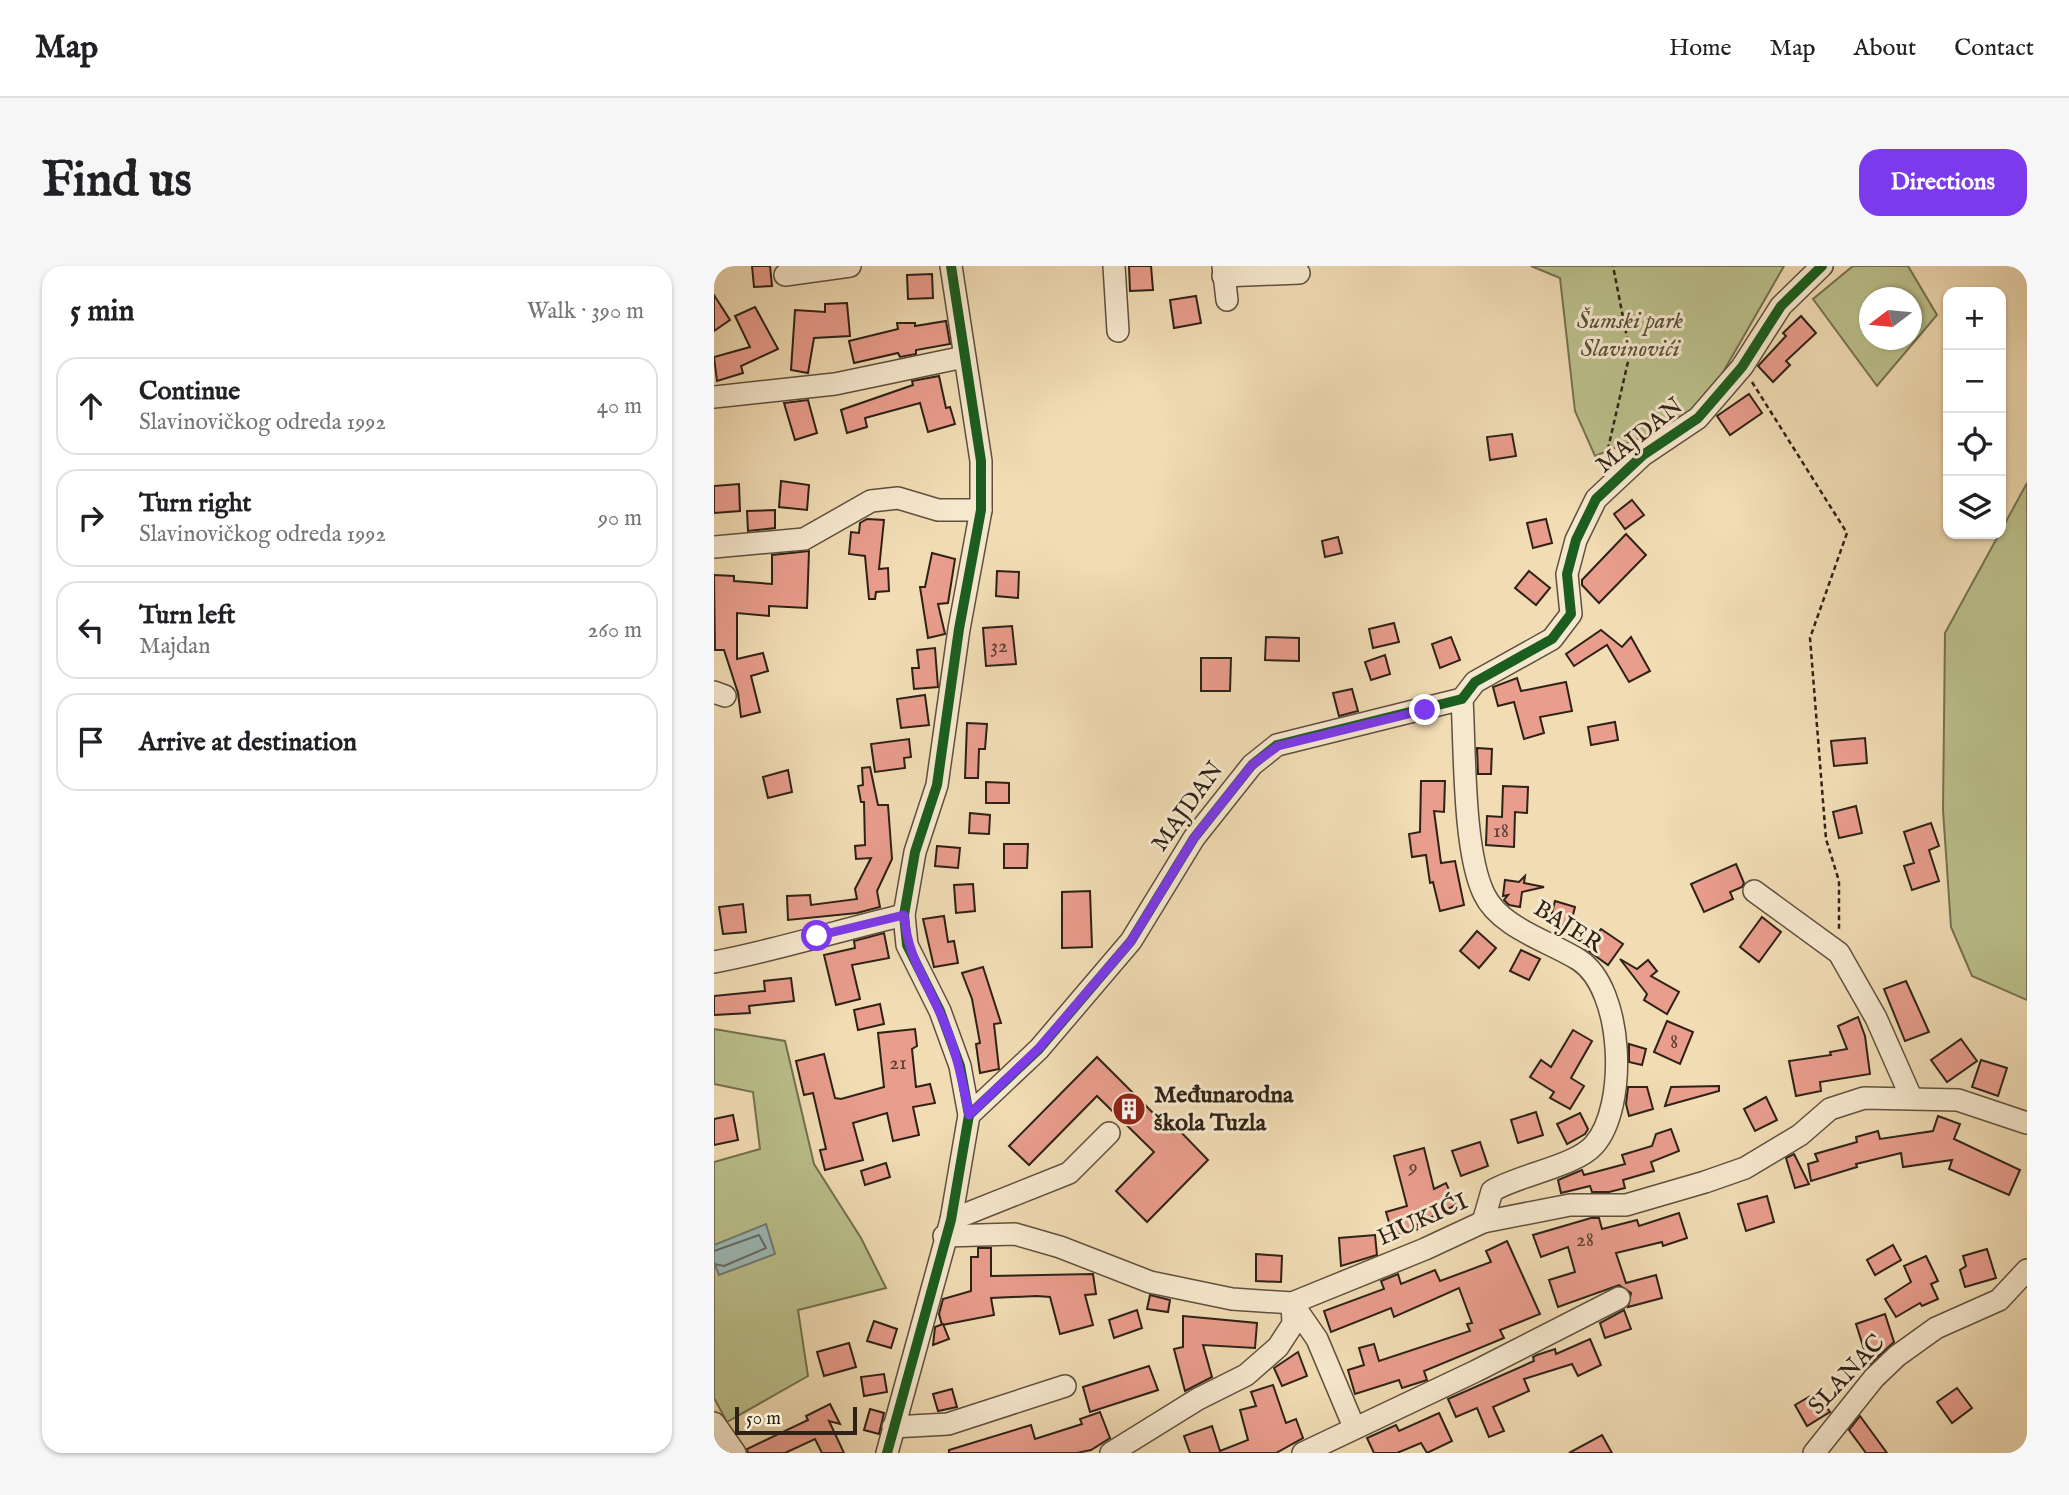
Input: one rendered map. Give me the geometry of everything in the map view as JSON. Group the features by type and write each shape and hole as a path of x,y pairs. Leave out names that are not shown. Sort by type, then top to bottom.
{"street":[{"path":"785,275 850,266"},
{"path":"887,1453 948,1228 969,1115 956,1055 940,1012 907,945 904,915 915,852 937,785 959,629 981,510 981,461 951,266"},
{"path":"1114,266 1118,331"},
{"name":"MAJDAN","path":"969,1115 1039,1048 1131,941 1194,838 1252,765 1278,746 1462,699 1475,682 1552,639 1571,614 1567,574 1576,540 1596,499 1643,455 1698,418 1742,367 1781,306 1822,266"},
{"path":"1227,300 1223,271 1299,273"},
{"path":"714,397 835,384 964,357"},
{"path":"714,547 804,539 872,501 898,498 938,510 981,510"},
{"name":"BAJER","path":"1462,699 1474,866 1485,896 1509,921 1580,960 1598,976 1614,1016 1615,1086 1612,1107 1610,1117 1593,1147 1492,1191 1483,1222"},
{"path":"1754,891 1839,953 1876,1018 1911,1097"},
{"path":"714,962 766,953 817,936 904,915"},
{"name":"HUKIĆI","path":"948,1228 1016,1234 1060,1247 1150,1282 1232,1299 1292,1303 1425,1249 1483,1222 1570,1205 1626,1205 1673,1194 1745,1168 1800,1135 1830,1110 1864,1098 1958,1100 2027,1123"},
{"path":"948,1228 1069,1173 1109,1133"},
{"name":"SLANAC","path":"1814,1453 1874,1378 1897,1356 1936,1328 1999,1300 2027,1270"},
{"path":"1303,1453 1476,1371 1619,1298"},
{"path":"1292,1303 1317,1339 1354,1427"},
{"path":"1111,1453 1198,1399 1246,1375 1278,1347 1293,1324 1292,1303"},
{"path":"893,1427 948,1424 1065,1387"},
{"path":"714,1423 734,1453"}],"path":[{"path":"1596,499 1630,354 1613,266"},
{"path":"1742,367 1847,533 1810,638 1826,839 1839,881 1839,953"}],"green space":[{"name":"Šumski park Slavinovići","path":"1531,266 1784,266 1699,414 1595,456 1575,411 1560,278"},
{"path":"1853,266 1908,266 1920,287 1859,287 1859,350 1907,350 1877,386 1813,299"},
{"path":"1922,290 1937,315 1922,333"},
{"path":"2027,483 2027,1000 1972,976 1951,927 1943,810 1945,633 1996,539 2006,539 2006,521"},
{"path":"714,1029 785,1041 814,1164 861,1238 886,1288 798,1310 808,1376 727,1422 714,1398 714,1162 760,1149 753,1092 714,1084"}],"water":[{"path":"766,1224 775,1254 719,1275 714,1262 714,1245"}],"building":[{"path":"752,266 770,266 772,286 754,287"},
{"path":"1129,266 1151,266 1153,290 1130,291"},
{"path":"932,274 933,298 908,299 907,275"},
{"path":"714,295 730,320 714,331"},
{"path":"1196,296 1201,323 1174,328 1170,300"},
{"path":"847,303 850,336 814,338 808,373 791,370 795,310 825,312 825,304"},
{"path":"755,307 778,349 741,366 743,373 717,381 714,357 750,347 735,316"},
{"path":"1801,316 1816,333 1786,361 1790,365 1773,382 1758,366 1786,336 1783,333"},
{"path":"946,321 950,344 916,350 916,354 900,357 898,353 854,363 849,341 898,329 897,323 915,323 915,326"},
{"path":"939,376 946,408 950,407 955,424 928,432 920,403 865,418 867,427 847,433 841,410 913,385 912,381"},
{"path":"1749,394 1762,413 1730,435 1717,416"},
{"path":"808,400 817,433 795,440 784,403"},
{"path":"1512,434 1516,456 1490,460 1487,437"},
{"path":"781,481 809,485 807,510 779,507"},
{"path":"739,484 740,511 714,513 714,486"},
{"path":"1632,500 1644,515 1625,529 1614,514"},
{"path":"775,510 775,528 748,531 747,511"},
{"path":"867,519 884,520 879,569 888,568 889,591 876,592 875,599 869,599 865,556 849,554 851,532 859,533 860,523"},
{"path":"1546,519 1552,543 1533,548 1527,523"},
{"path":"1626,534 1646,555 1599,603 1582,585 1582,580"},
{"path":"1338,537 1342,553 1325,557 1322,541"},
{"path":"809,551 807,608 769,606 769,616 737,613 737,659 763,653 768,671 751,676 760,712 741,717 738,693 724,650 715,650 714,575 734,576 734,581 772,584 772,555"},
{"path":"932,553 955,559 948,603 938,604 945,634 928,638 920,587 925,587"},
{"path":"997,571 1019,572 1018,598 996,596"},
{"path":"1529,571 1550,588 1536,605 1515,588"},
{"path":"1394,623 1399,642 1373,648 1369,629"},
{"path":"1012,626 1016,664 986,666 983,628"},
{"path":"1601,630 1622,647 1631,637 1650,671 1629,682 1607,645 1574,666 1566,654"},
{"path":"1266,637 1299,638 1299,661 1265,660"},
{"path":"1451,637 1460,660 1440,668 1432,644"},
{"path":"935,648 938,687 914,689 912,668 919,668 917,650"},
{"path":"1385,655 1390,674 1371,680 1365,662"},
{"path":"1201,658 1231,658 1230,691 1201,691"},
{"path":"1517,678 1521,691 1566,682 1572,711 1540,717 1544,733 1524,739 1514,702 1498,706 1493,687"},
{"path":"1352,689 1358,711 1339,716 1333,693"},
{"path":"925,695 929,725 901,728 897,699"},
{"path":"1615,722 1618,740 1591,745 1588,727"},
{"path":"967,723 987,724 985,749 979,749 978,778 965,778"},
{"path":"1865,738 1867,763 1834,766 1831,741"},
{"path":"909,739 911,757 904,758 905,768 875,772 871,744"},
{"path":"1477,748 1492,749 1491,774 1478,774"},
{"path":"870,767 878,805 888,805 892,859 877,891 880,907 857,913 788,920 787,896 810,895 811,905 857,899 855,889 871,858 856,859 855,846 865,845 864,802 861,802 858,786 863,785 862,768"},
{"path":"788,770 792,792 768,798 763,777"},
{"path":"1421,781 1445,781 1444,812 1434,811 1441,863 1455,861 1464,905 1440,911 1433,882 1430,883 1426,855 1412,857 1409,834 1420,832"},
{"path":"986,782 1009,783 1009,803 986,803"},
{"path":"1503,786 1528,787 1527,813 1515,812 1514,847 1486,845 1487,816 1502,817"},
{"path":"1856,806 1862,833 1839,838 1833,812"},
{"path":"970,813 990,815 989,834 969,833"},
{"path":"1931,823 1939,846 1929,850 1939,881 1912,890 1904,866 1914,863 1904,832"},
{"path":"1004,844 1028,844 1027,868 1004,868"},
{"path":"937,846 960,848 958,868 935,866"},
{"path":"1736,864 1744,883 1742,887 1730,892 1733,899 1704,912 1691,884"},
{"path":"1525,876 1524,883 1544,887 1522,892 1520,907 1509,905 1504,900 1508,895 1503,896 1505,880 1519,882"},
{"path":"973,884 975,911 956,913 954,885"},
{"path":"1090,891 1092,947 1062,948 1062,892"},
{"path":"1555,901 1575,907 1570,927 1550,921"},
{"path":"743,904 746,932 723,934 719,907"},
{"path":"944,916 948,942 954,941 958,963 934,967 923,919"},
{"path":"1762,917 1781,932 1759,962 1740,947"},
{"path":"1601,929 1623,944 1608,965 1586,949"},
{"path":"1477,931 1496,948 1479,968 1460,951"},
{"path":"884,933 889,958 852,965 860,999 836,1005 824,955 855,948 854,941"},
{"path":"1521,950 1540,959 1529,980 1510,971"},
{"path":"1620,959 1637,969 1648,960 1657,971 1651,976 1679,992 1667,1014 1644,1000 1647,994"},
{"path":"983,967 1001,1023 994,1024 999,1069 980,1073 976,1044 980,1043 972,999 962,973"},
{"path":"791,978 794,1001 749,1006 750,1013 714,1015 714,996 765,991 764,981"},
{"path":"1906,981 1929,1032 1905,1041 1884,989"},
{"path":"880,1004 884,1024 858,1030 854,1010"},
{"path":"1858,1017 1865,1036 1870,1074 1820,1082 1821,1091 1796,1096 1789,1061 1831,1055 1830,1052 1847,1049 1838,1026"},
{"path":"1667,1021 1693,1032 1680,1064 1654,1052"},
{"path":"915,1029 917,1046 912,1049 916,1087 930,1084 935,1103 913,1107 919,1135 893,1141 887,1113 853,1123 863,1160 825,1170 820,1150 826,1149 813,1093 804,1095 796,1061 824,1054 835,1098 841,1099 884,1087 878,1033"},
{"path":"1573,1030 1592,1041 1571,1078 1584,1086 1570,1109 1550,1098 1554,1092 1530,1077 1541,1060 1551,1067"},
{"path":"1961,1039 1977,1061 1947,1082 1931,1060"},
{"path":"1629,1044 1646,1049 1642,1065 1629,1062"},
{"path":"1097,1057 1173,1133 1178,1129 1208,1160 1147,1222 1116,1191 1154,1152 1097,1096 1029,1165 1009,1146"},
{"path":"1981,1060 2007,1068 1998,1096 1972,1087"},
{"path":"1719,1086 1719,1091 1665,1106 1671,1087"},
{"path":"1628,1087 1647,1087 1653,1109 1629,1116 1626,1104"},
{"path":"1766,1097 1777,1120 1755,1131 1744,1109"},
{"path":"1536,1112 1543,1135 1518,1143 1511,1120"},
{"path":"1580,1113 1588,1129 1585,1134 1567,1144 1557,1124"},
{"path":"733,1115 738,1140 714,1145 714,1119"},
{"path":"1938,1116 1960,1124 1954,1139 2020,1170 2009,1195 1949,1169 1952,1160 1903,1167 1901,1153 1856,1164 1857,1167 1811,1181 1808,1164 1818,1161 1815,1154 1857,1142 1856,1137 1878,1131 1880,1139 1933,1131"},
{"path":"1671,1129 1679,1151 1651,1162 1654,1171 1623,1180 1625,1188 1592,1192 1590,1186 1561,1193 1558,1180 1582,1170 1584,1175 1625,1164 1622,1155 1652,1146 1656,1134"},
{"path":"1480,1142 1488,1166 1461,1176 1452,1151"},
{"path":"1424,1148 1434,1189 1446,1183 1456,1205 1416,1225 1418,1229 1393,1236 1386,1212 1407,1206 1394,1156"},
{"path":"1794,1154 1809,1184 1795,1188 1786,1158"},
{"path":"886,1163 890,1177 865,1185 861,1171"},
{"path":"1767,1196 1774,1222 1746,1231 1738,1204"},
{"path":"1679,1213 1687,1238 1663,1246 1662,1242 1616,1253 1626,1283 1656,1275 1662,1298 1628,1307 1631,1293 1619,1285 1558,1307 1549,1280 1575,1272 1568,1247 1541,1257 1533,1235 1591,1218 1599,1218 1602,1229 1637,1220 1639,1226"},
{"path":"1375,1235 1377,1255 1341,1266 1339,1238"},
{"path":"1507,1241 1540,1314 1500,1330 1504,1338 1424,1371 1427,1380 1402,1388 1399,1380 1355,1394 1348,1370 1364,1365 1359,1348 1374,1344 1379,1361 1470,1331 1467,1324 1472,1323 1459,1288 1394,1317 1391,1308 1331,1332 1324,1311 1384,1289 1381,1281 1398,1274 1401,1284 1435,1270 1440,1281 1491,1262 1486,1251"},
{"path":"1893,1245 1901,1260 1875,1275 1867,1260"},
{"path":"978,1248 991,1248 991,1276 1093,1274 1096,1294 1085,1295 1093,1325 1060,1334 1050,1297 1037,1296 991,1298 994,1315 942,1325 939,1314 943,1299 971,1291 971,1257 978,1257"},
{"path":"1987,1249 1996,1278 1965,1287 1960,1270 1966,1266 1963,1256"},
{"path":"1256,1254 1282,1256 1281,1282 1256,1281"},
{"path":"1926,1256 1938,1281 1931,1284 1938,1299 1922,1306 1920,1303 1896,1317 1885,1299 1911,1282 1904,1266"},
{"path":"1150,1295 1170,1300 1168,1312 1147,1309"},
{"path":"1137,1310 1142,1328 1114,1338 1109,1320"},
{"path":"1624,1310 1631,1329 1605,1338 1600,1323"},
{"path":"1885,1314 1894,1342 1869,1365 1856,1324"},
{"path":"1183,1316 1257,1323 1255,1348 1203,1345 1212,1377 1185,1391 1174,1349 1183,1347"},
{"path":"874,1321 897,1329 891,1348 867,1341"},
{"path":"943,1324 949,1339 933,1345 935,1327"},
{"path":"1590,1339 1601,1365 1578,1376 1572,1364 1524,1379 1529,1391 1493,1407 1504,1431 1489,1437 1477,1408 1456,1417 1448,1399 1534,1361 1533,1357 1537,1355 1555,1349 1556,1354"},
{"path":"849,1343 856,1367 824,1376 817,1352"},
{"path":"1298,1352 1307,1376 1282,1386 1274,1368"},
{"path":"1149,1366 1158,1390 1090,1412 1083,1387"},
{"path":"884,1374 887,1392 864,1396 861,1377"},
{"path":"1273,1385 1286,1423 1296,1419 1303,1438 1276,1453 1190,1453 1184,1436 1212,1426 1220,1451 1248,1440 1240,1410 1256,1406 1251,1392"},
{"path":"1957,1388 1972,1408 1952,1423 1937,1402"},
{"path":"952,1389 957,1407 938,1411 933,1394"},
{"path":"1817,1392 1830,1412 1807,1426 1795,1405"},
{"path":"830,1404 840,1424 829,1421 844,1453 822,1453 815,1439 785,1453 748,1453 747,1449 808,1420 806,1416"},
{"path":"870,1409 884,1413 879,1434 864,1430"},
{"path":"1100,1412 1110,1438 1091,1450 1077,1453 949,1453 949,1450 1031,1425 1035,1439 1082,1424 1080,1419"},
{"path":"1439,1413 1452,1441 1427,1453 1421,1443 1397,1453 1374,1453 1367,1438 1396,1425 1399,1431"},
{"path":"1860,1416 1887,1453 1866,1453 1849,1430"},
{"path":"1602,1435 1612,1453 1569,1453"}],"cycle path":[{"path":"887,1453 951,1220 969,1115 960,1066 940,1011 907,945 904,915 915,852 937,785 959,629 981,510 981,461 951,266"},
{"path":"969,1115 1039,1049 1131,941 1194,838 1252,765 1277,745 1462,699 1475,682 1552,639 1571,614 1567,574 1576,540 1596,499 1643,455 1698,418 1742,367 1781,306 1822,266"}],"place":[{"name":"Međunarodna škola Tuzla","path":"1129,1109"}],"route":[{"path":"817,936 904,915 907,945 940,1012 960,1066 969,1115 1039,1048 1131,941 1194,838 1252,765 1278,746 1425,710"}]}
